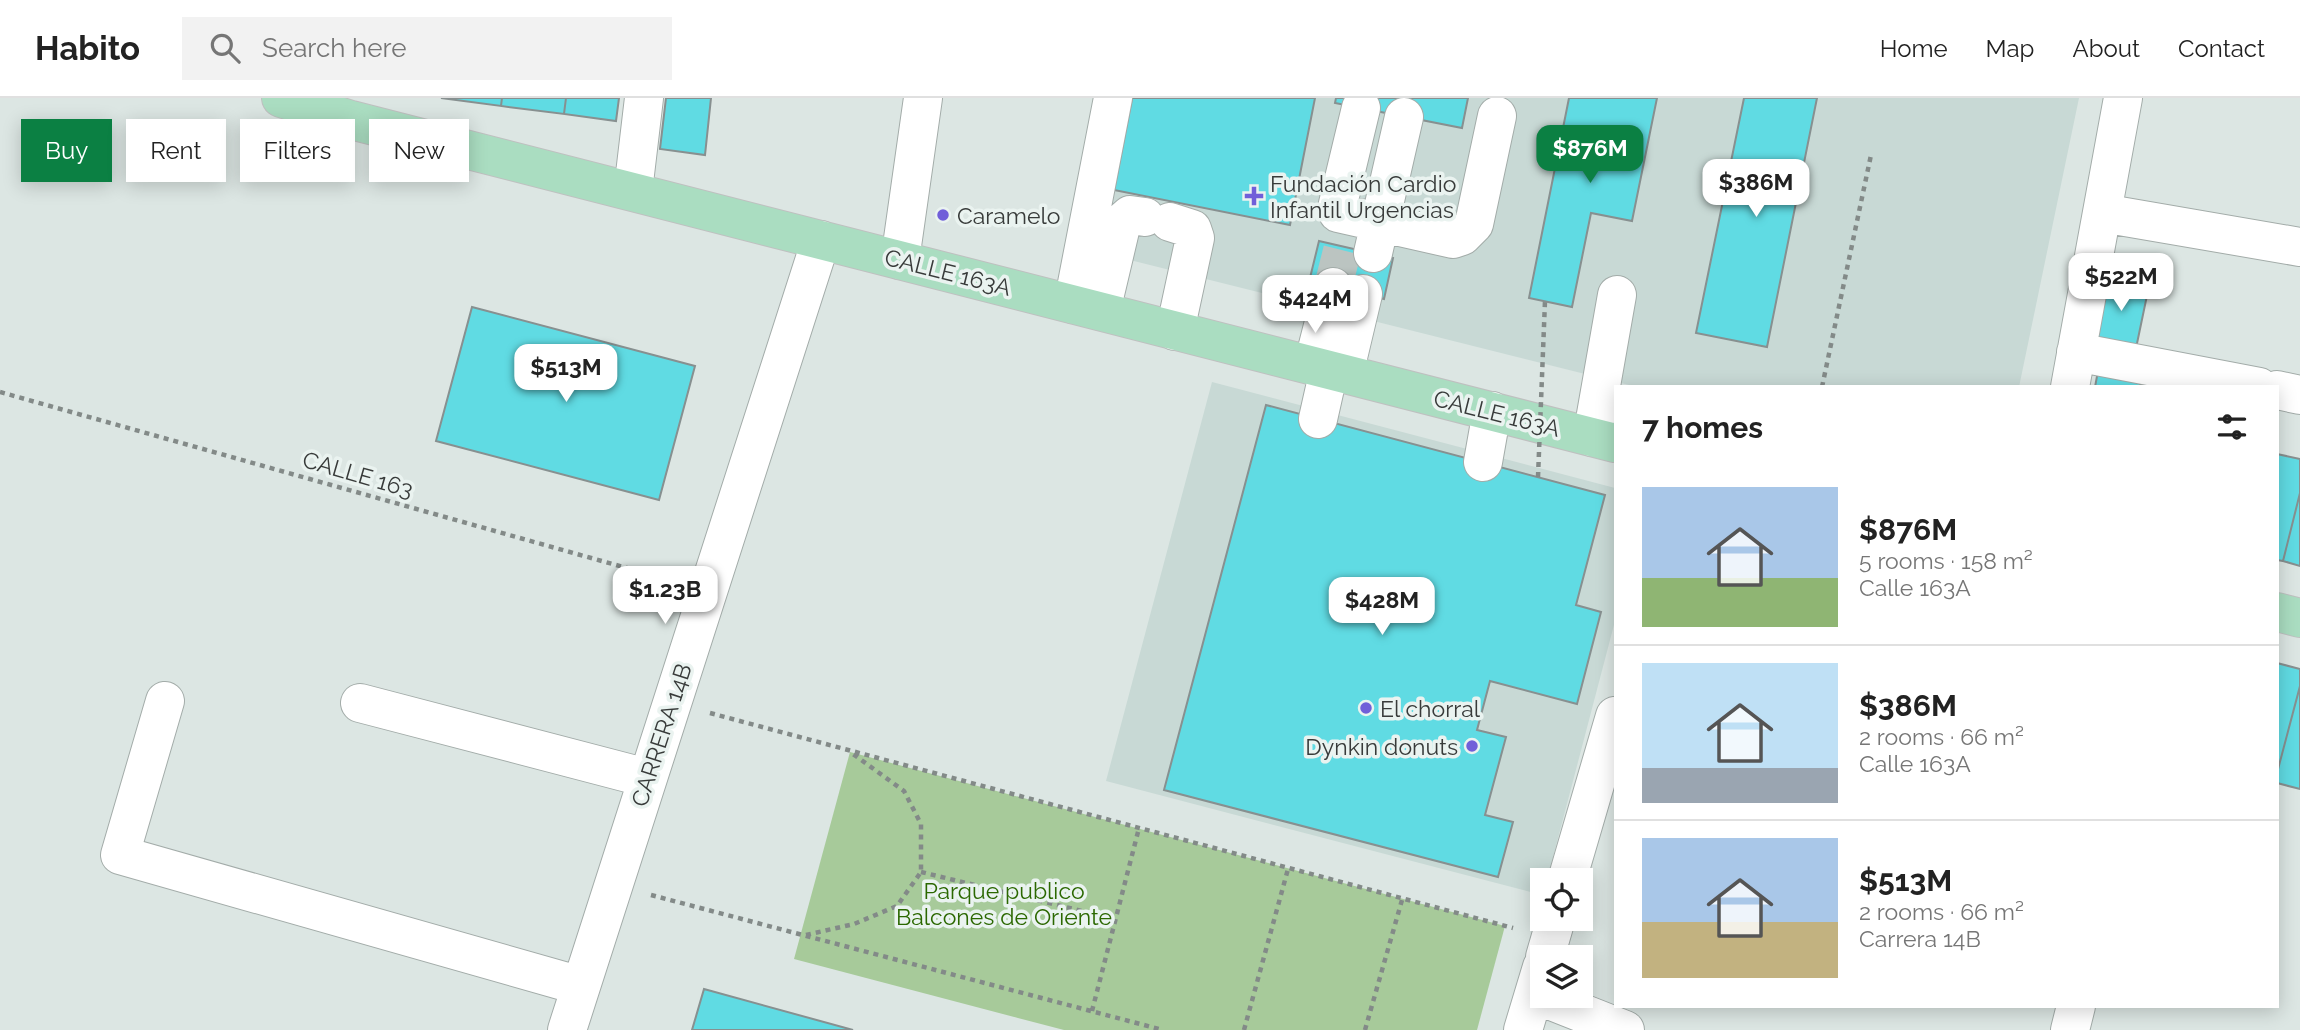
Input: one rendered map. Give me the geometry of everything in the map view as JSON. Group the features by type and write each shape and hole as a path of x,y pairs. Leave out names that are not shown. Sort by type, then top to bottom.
{"main road":[{"name":"CALLE 163A","path":"281,98 352,109 633,191 1604,440"},
{"path":"2279,613 2300,618"}],"street":[{"path":"633,191 644,98"},
{"path":"900,260 923,98"},
{"path":"1087,308 1113,98"},
{"path":"2123,98 2073,369 2238,385"},
{"path":"1361,108 1337,208 1338,214 1361,235 1443,238 1462,236 1469,230 1474,224 1496,116"},
{"path":"1361,235 1404,117"},
{"path":"2102,214 2300,247"},
{"path":"1087,308 1122,222 1130,215 1192,229 1195,238 1175,331"},
{"name":"CARRERA 14B","path":"567,1030 821,240"},
{"path":"1318,419 1348,291"},
{"path":"1604,440 1617,295"},
{"path":"2279,390 2300,394"},
{"path":"1483,462 1492,411"},
{"path":"165,701 121,855 581,986"},
{"path":"359,703 647,778"},
{"path":"1573,868 1603,804 1614,723"},
{"path":"1593,1000 1625,1030"},
{"path":"1523,1030 1530,1006"},
{"path":"2070,1030 2076,1008"}],"path":[{"path":"1822,385 1871,156"},
{"path":"1538,477 1545,301"},
{"name":"CALLE 163","path":"0,392 707,590"},
{"path":"672,702 1402,900 1530,949"},
{"path":"803,935 854,924 897,906 921,872 921,824 904,791 850,752"},
{"path":"1092,1012 1139,828"},
{"path":"1244,1030 1288,869"},
{"path":"921,872 1115,919"},
{"path":"613,885 1163,1030"},
{"path":"1365,1030 1402,900"}],"shaded area":[{"path":"1110,98 2079,98 2019,385 1629,385 1078,247"},
{"path":"1212,382 1614,488 1614,625 1550,868 1530,868 1530,892 1106,781"}],"green space":[{"name":"Parque publico Balcones de Oriente","path":"850,752 1505,926 1477,1030 1064,1030 794,959"}],"building":[{"path":"441,98 502,98 501,106"},
{"path":"502,98 566,98 564,114 501,106"},
{"path":"566,98 619,98 616,121 564,114"},
{"path":"666,98 711,98 705,155 660,149"},
{"path":"1132,98 1315,98 1290,225 1114,190"},
{"path":"1336,98 1468,98 1462,128 1335,103"},
{"path":"1569,98 1657,98 1632,221 1591,213 1572,307 1529,298"},
{"path":"1744,98 1817,98 1767,347 1696,333"},
{"path":"1319,241 1393,258 1384,299 1309,282"},
{"path":"2107,272 2150,281 2135,353 2092,345"},
{"path":"472,307 695,366 659,500 436,441"},
{"path":"2100,360 2143,369 2140,385 2095,385"},
{"path":"1266,405 1605,495 1576,605 1601,612 1577,704 1490,681 1477,730 1506,737 1485,815 1513,822 1498,877 1164,790"},
{"path":"2279,454 2300,459 2300,493 2283,561 2279,560"},
{"path":"2300,493 2300,566 2283,561"},
{"path":"2279,664 2300,669 2300,686 2279,765"},
{"path":"2300,686 2300,789 2279,784 2279,765"},
{"path":"704,989 853,1030 692,1030"}],"tunnel":[{"path":"1333,287 1343,247"}],"place":[{"name":"Fundación Cardio Infantil Urgencias","path":"1254,196"},
{"name":"Caramelo","path":"943,215"},
{"name":"El chorral","path":"1366,708"},
{"name":"Dynkin donuts","path":"1472,746"}]}
